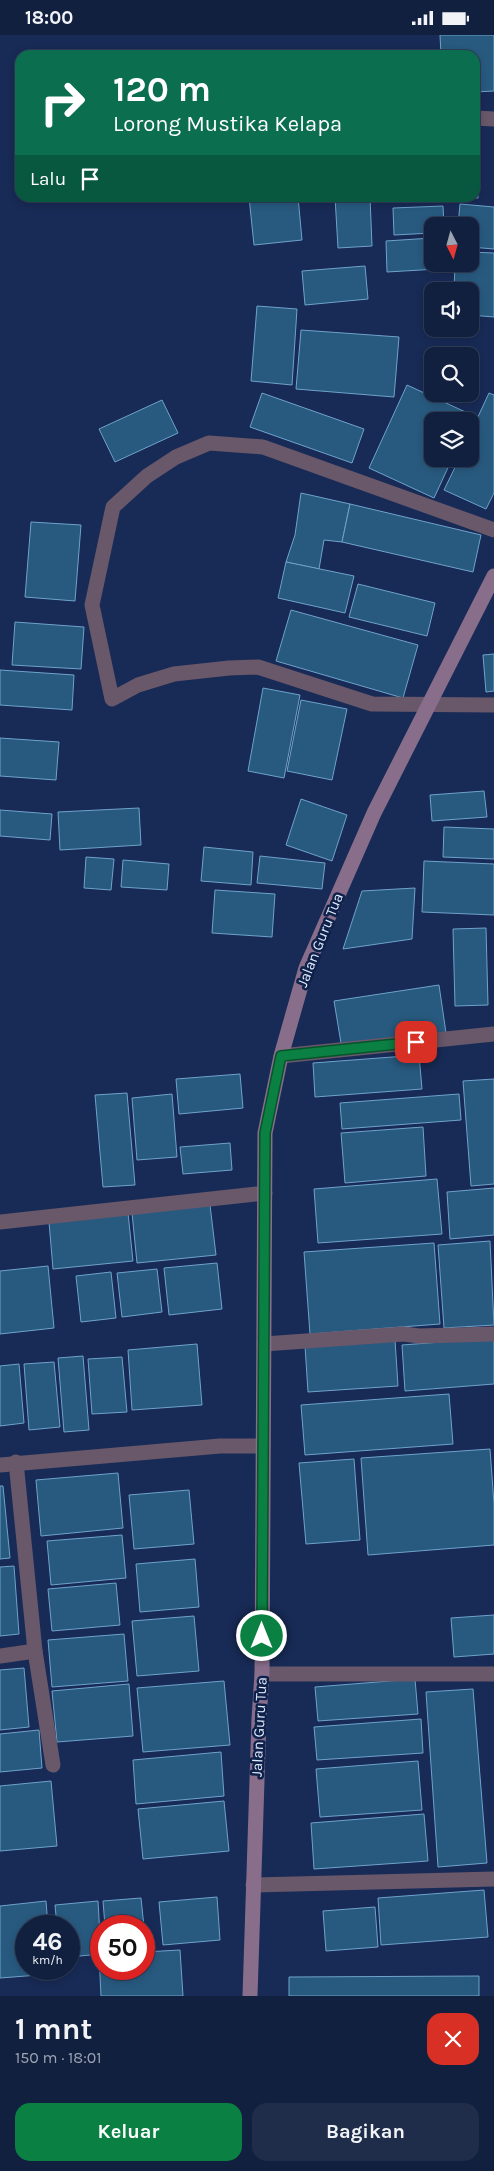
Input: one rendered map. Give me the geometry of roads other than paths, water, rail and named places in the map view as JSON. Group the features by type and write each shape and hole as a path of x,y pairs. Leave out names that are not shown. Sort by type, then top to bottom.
{"main road":[{"name":"Jalan Guru Tua","path":"250,1996 262,1674 265,1133 281,1056 306,968 374,813 494,575"}],"street":[{"path":"480,118 494,119"},
{"path":"494,530 263,447 209,443 176,457 147,476 113,507 92,605 112,699 138,685 174,674 258,667 372,703 494,705"},
{"path":"281,1056 494,1034"},
{"path":"0,1222 265,1193"},
{"path":"264,1345 404,1334 418,1336 494,1334"},
{"path":"0,1465 16,1462 220,1446 263,1445"},
{"path":"16,1462 35,1651 53,1765"},
{"path":"0,1656 35,1651"},
{"path":"262,1674 494,1674"},
{"path":"253,1885 494,1879"}]}
